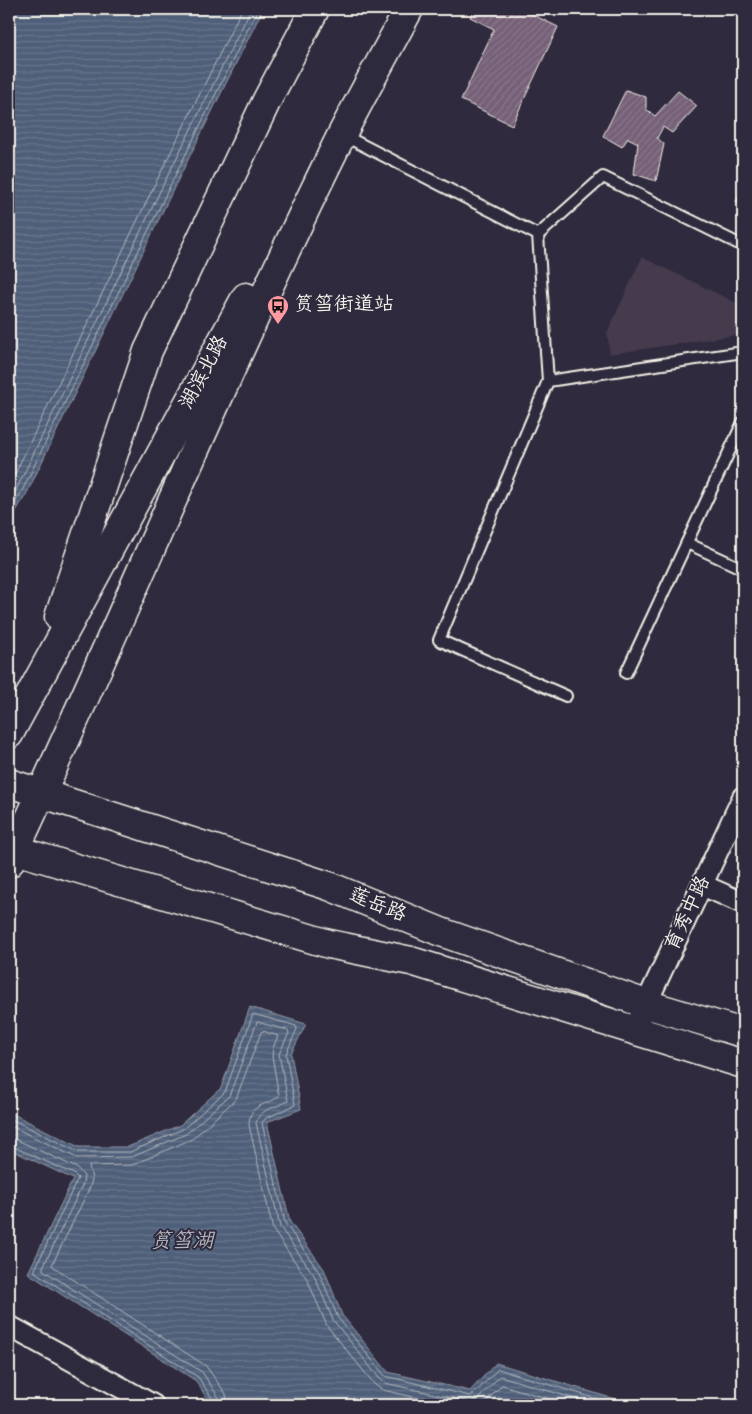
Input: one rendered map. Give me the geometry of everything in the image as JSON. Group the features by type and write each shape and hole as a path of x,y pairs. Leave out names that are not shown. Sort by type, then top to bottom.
{"main road":[{"path":"36,687 148,351 267,100 315,9"},
{"name":"湖滨北路","path":"9,734 259,272 393,9"},
{"path":"11,853 42,794 210,414 342,135 409,9"},
{"name":"莲岳路","path":"9,783 329,886 441,932 646,1004 743,1033"},
{"name":"莲岳路","path":"11,853 330,944 411,961 743,1064"}],"street":[{"name":"育秀中路","path":"633,1030 743,797"},
{"path":"702,885 743,903"},
{"path":"9,1326 153,1405"}],"lane":[{"path":"342,135 538,235"},
{"path":"538,235 603,177 743,246"},
{"path":"538,235 548,381 439,640 566,696"},
{"path":"548,381 743,352"},
{"path":"626,673 743,422"},
{"path":"687,543 743,569"}],"shaded area":[{"path":"642,257 743,306 743,334 610,354 607,333"}],"water":[{"path":"9,9 263,9 172,192 27,493 9,523"},
{"name":"筼筜湖","path":"250,1007 306,1024 291,1054 301,1109 267,1122 290,1222 324,1269 342,1315 388,1372 470,1391 496,1363 634,1405 211,1405 196,1381 28,1273 73,1179 9,1149 9,1112 79,1147 128,1147 180,1125 221,1088"}],"building":[{"path":"474,9 521,9 558,27 512,125 461,100 494,29 470,17"},
{"path":"626,90 646,97 646,109 655,116 678,91 697,106 672,133 663,127 657,138 664,144 656,181 634,174 638,143 628,138 622,147 603,136"},
{"path":"743,187 743,207 736,202"}],"place":[{"name":"筼筜街道站","path":"278,325"}]}
